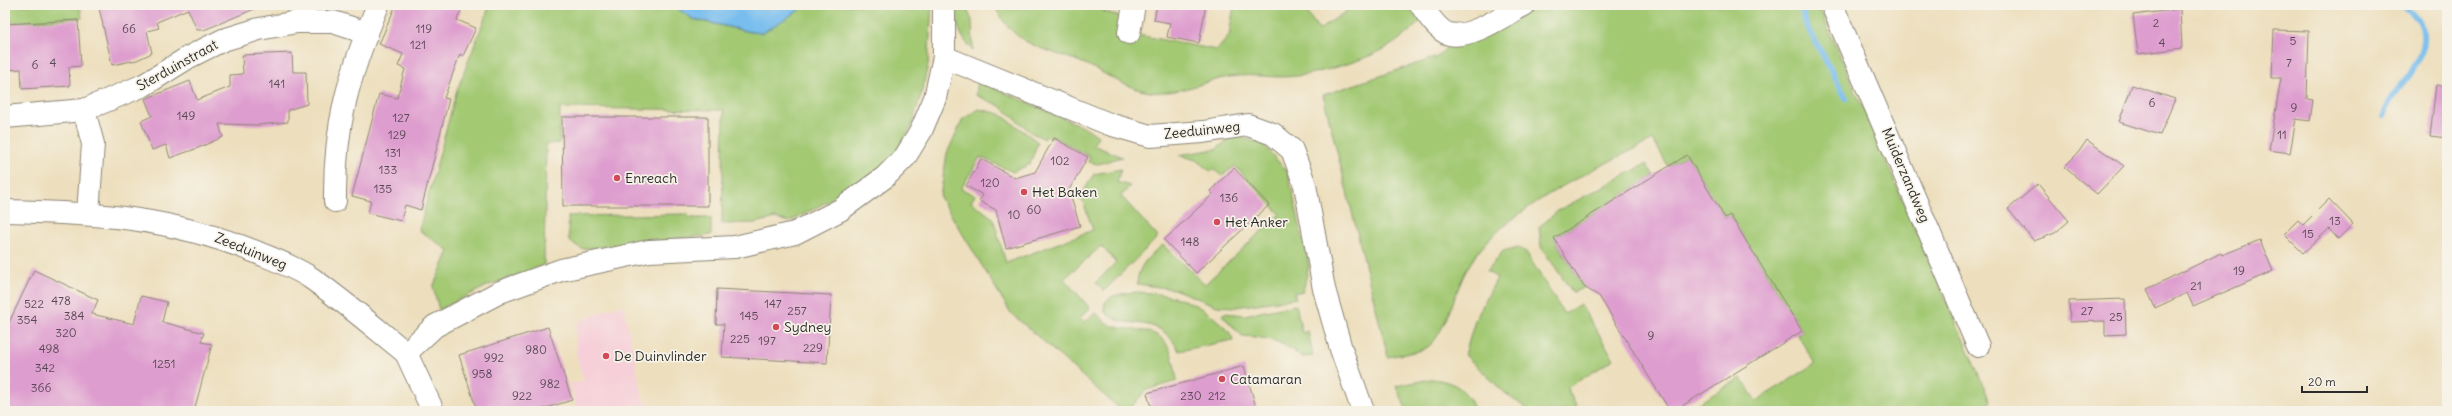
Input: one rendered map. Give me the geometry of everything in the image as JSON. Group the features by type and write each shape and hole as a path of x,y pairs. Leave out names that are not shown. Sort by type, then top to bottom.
{"street":[{"path":"335,201 334,167 338,130 347,88 378,5"},
{"path":"406,353 435,326 500,292 561,270 648,251 735,247 795,233 840,210 885,177 905,157 921,131 935,98 944,57 944,5"},
{"path":"1129,33 1134,5"},
{"path":"1420,5 1440,28 1448,34 1468,34 1524,5"},
{"name":"Muiderzandweg","path":"1832,5 1978,346"},
{"name":"Sterduinstraat","path":"5,117 84,110 144,85 189,56 223,40 259,29 297,22 333,22 367,33"},
{"name":"Zeeduinweg","path":"944,57 1109,124 1150,136 1203,132 1248,125 1274,134 1292,150 1305,185 1324,289 1341,349 1363,411"},
{"path":"84,110 93,144 88,213"},
{"name":"Zeeduinweg","path":"5,211 88,213 173,225 217,236 277,260 310,277 406,353 433,411"}],"shaded area":[{"name":"De Duinvlinder","path":"623,305 643,398 646,404 662,405 664,411 574,411 576,404 571,383 584,382 576,354 576,323 603,311"}],"green space":[{"path":"5,5 80,5 82,18 5,23"},
{"path":"490,5 672,5 693,19 751,32 798,11 803,5 932,5 928,65 911,128 888,163 855,187 789,222 776,218 755,223 722,224 724,110 560,108 559,143 546,144 544,265 487,286 439,310 433,287 449,251 419,230 456,93"},
{"path":"954,5 965,5 972,20 973,51 959,30"},
{"path":"994,5 1105,5 1104,12 1124,17 1122,32 1217,50 1229,36 1234,5 1302,5 1319,30 1355,5 1409,5 1422,20 1400,39 1377,53 1330,69 1289,77 1238,76 1220,79 1182,90 1150,92 1132,87 1078,61 1029,43 1010,29"},
{"path":"1539,5 1818,5 1990,401 1986,411 1685,411 1741,378 1756,401 1815,364 1797,334 1802,331 1730,215 1725,218 1687,155 1668,166 1653,140 1570,182 1530,206 1512,220 1490,239 1478,252 1466,271 1449,313 1438,335 1432,343 1422,350 1388,357 1323,95 1437,57 1452,42 1480,38"},
{"path":"978,81 1088,129 1098,136 1093,145 1122,157 1098,164 1088,162 1090,157 1053,136 1051,139 1046,135 1045,139 1032,133 1000,106 976,95"},
{"path":"979,109 1000,114 1038,142 1030,164 1013,172 980,157 961,189 975,195 971,202 993,218 1006,263 1093,230 1083,201 1079,199 1094,174 1121,169 1117,182 1130,186 1121,196 1158,237 1104,291 1096,283 1116,262 1101,246 1064,279 1090,308 1080,318 1084,322 1096,313 1106,323 1111,325 1120,328 1150,332 1162,339 1169,349 1174,363 1177,381 1146,390 1128,411 1122,411 1011,313 940,197 947,153 963,119"},
{"path":"1235,136 1263,144 1288,173 1309,265 1303,291 1294,293 1296,298 1236,307 1217,306 1174,289 1137,284 1142,266 1153,253 1163,245 1205,284 1280,214 1235,166 1221,176 1214,169 1211,172 1196,160 1179,155 1216,149"},
{"path":"1646,164 1654,176 1554,238 1584,287 1573,293 1541,247 1539,227 1559,210"},
{"path":"688,214 688,218 711,218 711,235 582,249 569,241 568,216"},
{"path":"1518,247 1526,252 1564,314 1580,304 1614,359 1567,388 1576,406 1574,411 1530,411 1505,393 1465,355 1475,320 1497,278 1487,271 1503,251"},
{"path":"1132,292 1168,296 1189,302 1209,313 1221,323 1229,332 1233,340 1179,351 1171,338 1162,330 1152,326 1122,321 1113,318 1104,311 1105,302 1113,296"},
{"path":"1296,305 1302,333 1308,331 1313,356 1302,357 1280,343 1267,339 1242,336 1222,315 1224,313 1245,315"},
{"path":"1431,379 1453,384 1459,388 1468,397 1475,411 1407,411 1396,386"}],"water":[{"path":"672,5 803,5 798,11 762,33 751,32 693,19"}],"building":[{"path":"112,5 264,5 204,30 197,30 188,9 157,22 159,28 147,31 152,53 137,60 112,65 99,8"},
{"path":"396,5 448,5 461,10 457,20 476,28 463,56 460,54 444,98 449,99 421,210 405,205 401,221 368,213 371,201 352,196 379,94 397,98 405,69 398,66 403,54 379,44"},
{"path":"1157,5 1206,5 1199,43 1167,37 1170,23 1154,20"},
{"path":"2180,9 2182,48 2138,54 2133,15"},
{"path":"78,20 81,66 69,67 70,86 22,89 21,69 5,70 5,24"},
{"path":"2274,30 2309,31 2307,99 2313,100 2310,121 2296,119 2290,153 2269,150 2281,78 2272,78"},
{"path":"292,53 293,72 306,72 307,104 288,110 288,122 258,125 219,124 223,137 198,148 170,158 166,145 152,150 141,121 152,116 145,99 190,81 197,100 230,87 230,75 243,74 242,55"},
{"path":"2132,85 2175,99 2160,135 2119,122"},
{"path":"2436,85 2447,86 2447,138 2430,136"},
{"path":"562,117 708,117 708,206 563,206"},
{"name":"Het Baken","path":"1054,138 1088,157 1069,190 1080,226 1006,248 996,210 979,201 983,195 966,186 981,159 1015,178 1035,172"},
{"path":"2087,140 2124,166 2097,194 2064,167 2078,153"},
{"path":"1687,155 1725,218 1730,215 1802,331 1674,411 1670,411 1599,296 1584,287 1554,238"},
{"name":"Het Anker","path":"1234,168 1269,205 1196,273 1164,240 1213,194 1210,191"},
{"path":"2038,184 2069,221 2055,233 2034,241 2008,209"},
{"path":"2329,199 2353,224 2338,239 2329,229 2303,253 2284,234 2298,220 2303,225"},
{"path":"2260,240 2273,271 2193,306 2187,293 2155,308 2147,289 2221,253 2222,255"},
{"path":"34,270 98,300 92,314 134,324 141,296 167,302 162,322 204,333 201,342 212,344 194,411 5,411 5,331"},
{"name":"Sydney","path":"717,289 831,295 827,363 722,357 724,324 716,324"},
{"path":"2125,299 2126,334 2105,335 2105,321 2070,322 2069,301"},
{"path":"548,327 572,400 537,411 477,411 459,355"},
{"name":"Catamaran","path":"1244,366 1256,407 1240,411 1152,411 1147,393"}],"waterway":[{"path":"1801,5 1805,22 1846,98"},
{"path":"2384,115 2393,95 2412,71 2423,43 2421,26 2411,12 2402,5"}],"place":[{"name":"Enreach","path":"617,178"},
{"name":"Het Baken","path":"1024,192"},
{"name":"Het Anker","path":"1217,222"},
{"name":"Sydney","path":"776,327"},
{"name":"De Duinvlinder","path":"606,356"},
{"name":"Catamaran","path":"1222,379"}]}
